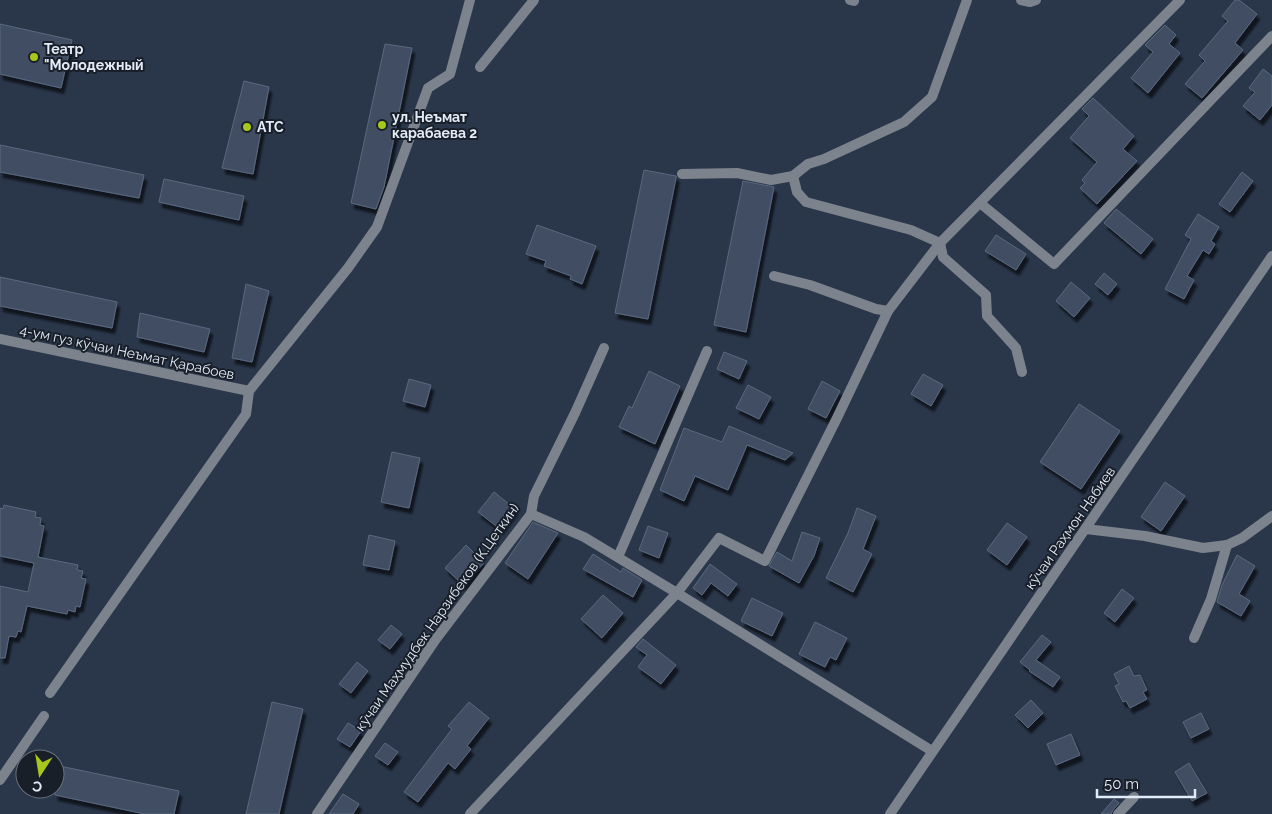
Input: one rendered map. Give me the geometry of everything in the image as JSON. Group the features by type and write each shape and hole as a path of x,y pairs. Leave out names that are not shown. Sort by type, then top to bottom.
{"street":[{"path":"50,693 246,414 249,391 348,268 377,227 428,88 450,74 470,0"},
{"path":"480,67 534,0"},
{"path":"682,174 737,173 771,180 793,176 808,164 824,159 904,122 932,97 967,0"},
{"path":"1021,0 1030,2 1036,0"},
{"path":"470,814 677,592 719,538 765,561 838,418 888,311 940,243 1180,0"},
{"path":"980,203 1054,264 1272,36"},
{"path":"793,176 797,192 806,202 911,230 940,243"},
{"path":"940,243 943,257 986,295 987,316 1016,348 1022,372"},
{"name":"кӯчаи Раҳмон Набиев","path":"890,814 1272,256"},
{"path":"774,276 810,286 876,309 888,311"},
{"name":"4-ум гуз кӯчаи Неъмат Қарабоев","path":"0,339 249,391"},
{"name":"кӯчаи Маҳмудбек Нарзибеков (К.Цеткин)","path":"317,814 436,639 531,514 534,496 575,413 604,348"},
{"path":"618,558 706,352"},
{"path":"531,514 584,537 677,592 932,751"},
{"path":"1086,529 1145,536 1203,548 1227,545 1242,538 1272,516"},
{"path":"1194,638 1211,599 1227,545"},
{"path":"0,780 44,716"},
{"path":"1118,814 1134,797"}],"building":[{"path":"1235,0 1239,0 1257,14 1235,43 1243,50 1202,98 1185,84 1205,61 1199,55 1228,21 1222,16"},
{"name":"Театр \"Молодежный","path":"0,24 72,40 61,88 0,74"},
{"path":"1165,25 1176,35 1169,44 1180,53 1148,93 1131,78 1153,52 1145,45"},
{"name":"ул. Неъмат карабаева 2","path":"385,44 412,48 384,187 376,209 351,203"},
{"path":"1263,69 1272,76 1272,105 1260,120 1243,106 1255,92 1249,88"},
{"name":"АТС","path":"244,81 269,87 253,174 222,168"},
{"path":"1093,98 1134,136 1123,149 1137,161 1097,204 1080,188 1085,183 1082,180 1097,162 1070,138 1089,116 1082,109"},
{"path":"0,145 144,175 139,198 0,172"},
{"path":"644,170 676,176 648,319 615,313"},
{"path":"1242,172 1253,181 1230,212 1219,204"},
{"path":"164,179 244,196 239,220 159,202"},
{"path":"743,181 774,187 746,332 714,325"},
{"path":"1116,209 1153,239 1141,254 1104,223"},
{"path":"1198,214 1219,227 1211,241 1215,244 1209,254 1203,250 1187,276 1194,280 1184,299 1165,289 1191,239 1185,235"},
{"path":"537,225 596,246 582,284 570,279 571,276 544,266 546,261 526,254"},
{"path":"996,235 1026,254 1016,270 985,251"},
{"path":"1104,273 1117,284 1108,295 1095,284"},
{"path":"0,277 117,302 112,328 0,306"},
{"path":"1071,282 1090,298 1074,317 1056,301"},
{"path":"246,284 269,291 252,362 232,358"},
{"path":"140,313 210,329 204,352 137,337"},
{"path":"724,352 747,361 739,379 717,369"},
{"path":"649,371 680,386 655,444 619,427 629,406 632,408"},
{"path":"923,374 943,385 931,406 911,394"},
{"path":"409,379 431,385 425,407 403,401"},
{"path":"822,381 840,391 826,418 808,409"},
{"path":"748,385 771,397 759,419 736,408"},
{"path":"1079,404 1120,431 1081,489 1040,462"},
{"path":"729,426 793,453 785,460 747,445 728,490 695,476 684,501 660,490 684,428 722,442"},
{"path":"392,452 420,458 409,508 381,502"},
{"path":"1165,482 1185,496 1161,531 1141,517"},
{"path":"494,492 515,509 500,529 478,512"},
{"path":"4,505 36,512 35,517 41,518 40,525 44,526 38,557 78,565 77,570 83,571 81,578 86,579 80,607 76,606 75,612 68,610 67,614 27,606 21,632 18,631 16,637 9,636 5,658 0,658 0,586 28,592 34,563 0,556 0,508 3,509"},
{"path":"857,508 876,516 863,549 872,554 853,592 826,578 848,533"},
{"path":"533,522 558,533 528,579 505,563"},
{"path":"1007,523 1027,537 1007,565 987,550"},
{"path":"648,526 668,533 659,558 639,550"},
{"path":"802,532 820,538 814,556 799,583 769,566 777,552 792,561"},
{"path":"369,535 395,541 389,570 363,565"},
{"path":"466,545 484,563 463,585 445,568"},
{"path":"593,554 621,572 623,568 642,580 633,597 583,569"},
{"path":"1237,555 1255,566 1239,594 1250,601 1241,616 1217,602 1222,585"},
{"path":"710,564 737,584 728,596 711,583 702,595 693,588"},
{"path":"1122,589 1134,598 1115,622 1104,613"},
{"path":"603,595 623,613 602,638 581,619"},
{"path":"752,598 783,613 772,636 741,621"},
{"path":"815,622 847,638 836,660 830,657 825,667 799,654"},
{"path":"391,625 402,634 390,649 378,640"},
{"path":"1042,635 1051,642 1036,660 1060,677 1053,687 1029,671 1020,662"},
{"path":"643,639 676,665 661,684 638,667 647,655 636,647"},
{"path":"357,662 368,671 351,693 339,684"},
{"path":"1129,666 1134,676 1140,675 1147,690 1143,692 1147,699 1130,708 1126,701 1123,702 1115,686 1119,684 1114,674"},
{"path":"1031,700 1043,713 1028,728 1015,715"},
{"path":"272,702 303,709 279,814 246,814"},
{"path":"469,702 489,718 467,746 471,749 455,769 448,763 418,802 404,792 452,729 448,726"},
{"path":"1201,713 1209,729 1191,738 1183,722"},
{"path":"348,723 361,731 350,747 337,739"},
{"path":"1071,734 1080,755 1056,765 1047,744"},
{"path":"385,743 398,752 388,765 375,756"},
{"path":"1189,763 1207,793 1192,801 1175,772"},
{"path":"65,767 179,791 174,814 145,814 65,797"},
{"path":"343,794 359,804 353,814 329,814"},
{"path":"1114,799 1119,803 1111,814 1101,814"}],"place":[{"name":"Театр \"Молодежный","path":"34,57"},
{"name":"ул. Неъмат карабаева 2","path":"382,125"},
{"name":"АТС","path":"247,127"}]}
